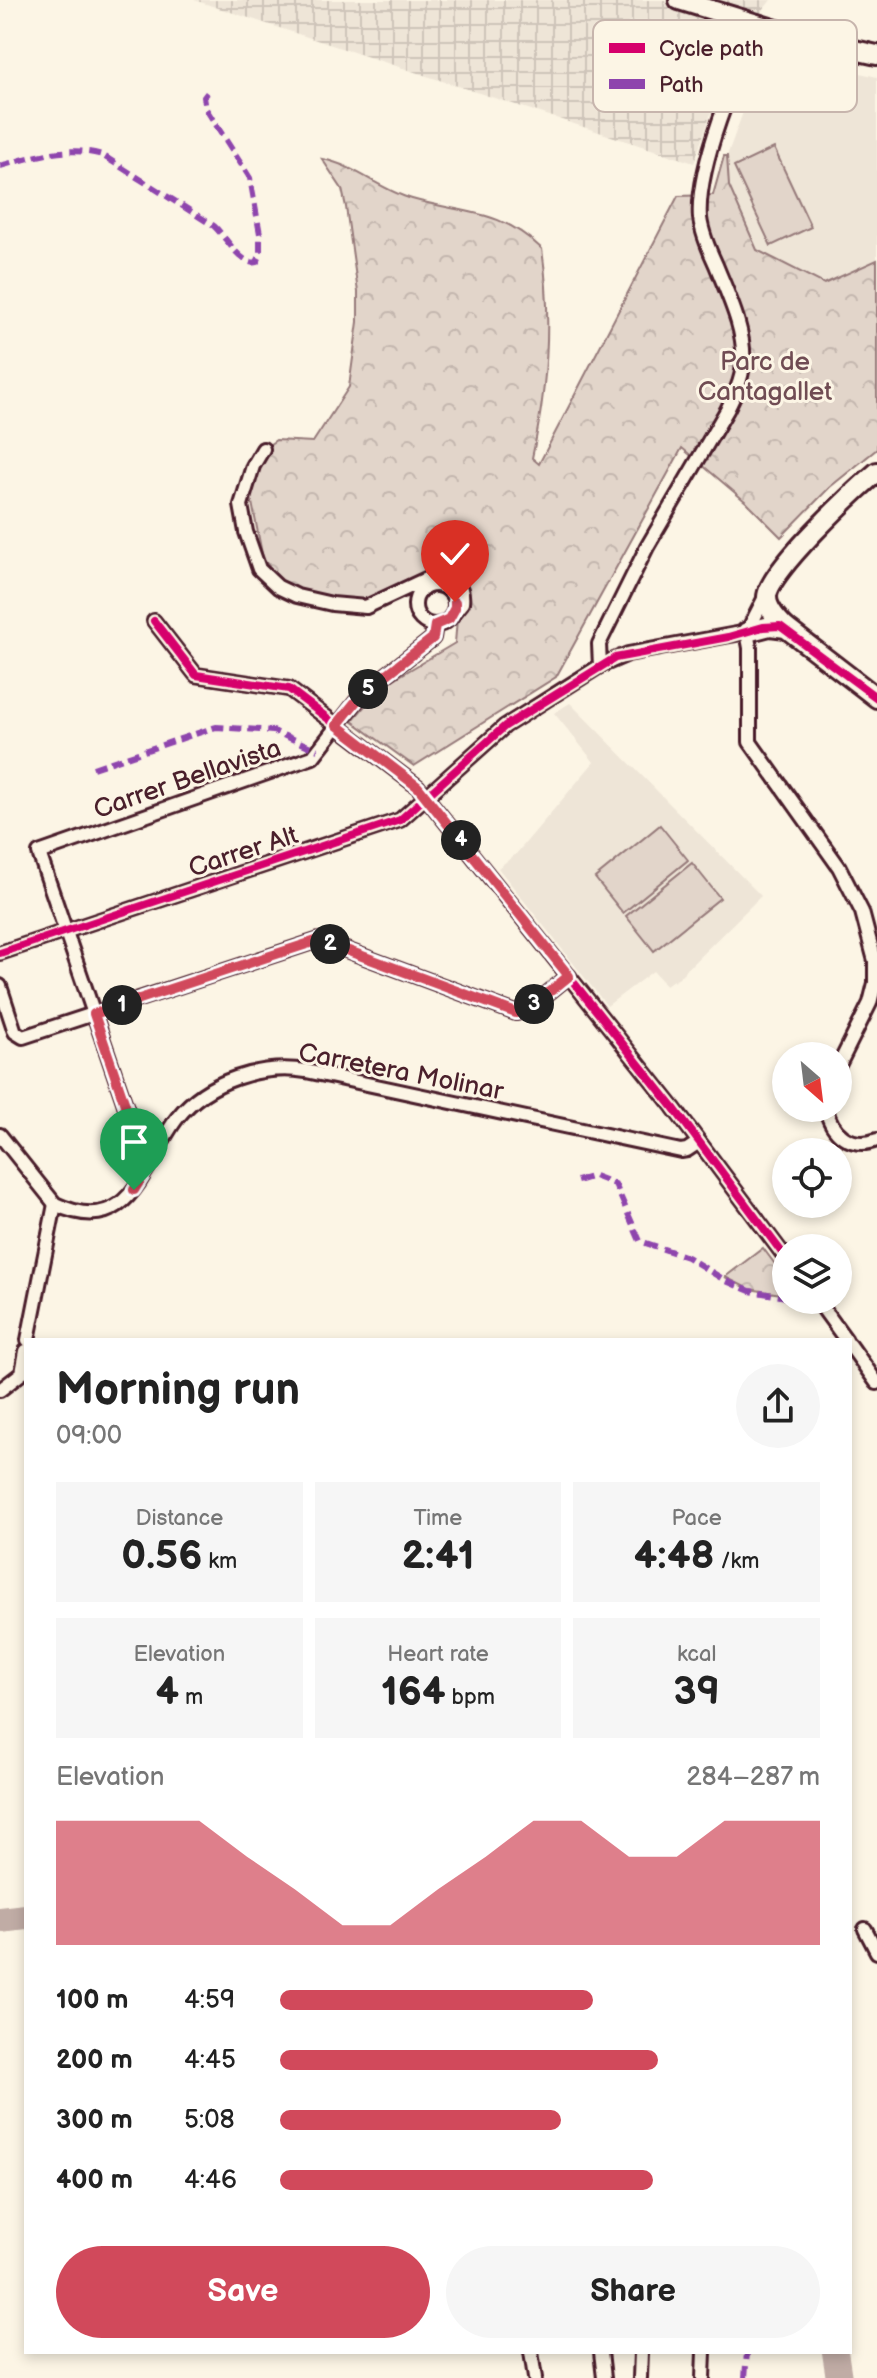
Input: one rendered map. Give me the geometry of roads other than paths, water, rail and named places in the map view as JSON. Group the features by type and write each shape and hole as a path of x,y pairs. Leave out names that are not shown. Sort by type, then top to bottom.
{"street":[{"path":"679,0 740,20"},
{"path":"857,50 877,55"},
{"path":"600,666 599,644 647,547 727,410 744,366 742,342 732,307 700,220 700,190 724,112"},
{"path":"263,449 253,466 241,505 246,532 259,569 278,587 297,596 332,604 366,607 439,573 453,577 461,589 462,603 453,614 444,623 435,625 426,623 417,613 417,599 425,589 438,586 449,591 455,602 453,614"},
{"path":"850,1042 870,1003 875,983 875,961 862,912 839,867 750,742 750,648 747,632 767,593 817,527 877,472"},
{"path":"767,593 771,610 786,628 877,698"},
{"path":"154,621 196,675 289,689 418,787 699,1142 772,1239"},
{"name":"Carrer Bellavista","path":"65,931 39,853 313,757 362,694 433,638 435,625"},
{"path":"747,632 770,626 786,628"},
{"name":"Carrer Alt","path":"0,953 400,820 505,726 600,666 628,654 747,632"},
{"path":"65,931 147,1169"},
{"path":"0,986 15,1032 23,1037 319,940 516,1013 527,1010 569,976"},
{"name":"Carretera Molinar","path":"55,1204 77,1212 109,1209 134,1190 179,1115 205,1093 237,1078 280,1069 306,1071 681,1151 699,1142"},
{"path":"831,1122 835,1132 846,1139 857,1143 877,1140"},
{"path":"0,1135 55,1204 28,1338"},
{"path":"827,1314 845,1338"},
{"path":"852,1348 877,1383"},
{"path":"860,1360 877,1361"},
{"path":"0,1390 22,1373 24,1362"},
{"path":"865,1929 877,1952"},
{"path":"531,2354 535,2378"},
{"path":"601,2354 604,2378"},
{"path":"640,2378 641,2354"},
{"path":"703,2378 704,2354"}],"waterway":[{"path":"0,1920 24,1917"},
{"path":"835,2354 839,2378"}],"park label":[{"name":"Parc de Cantagallet","path":"765,376"}]}
